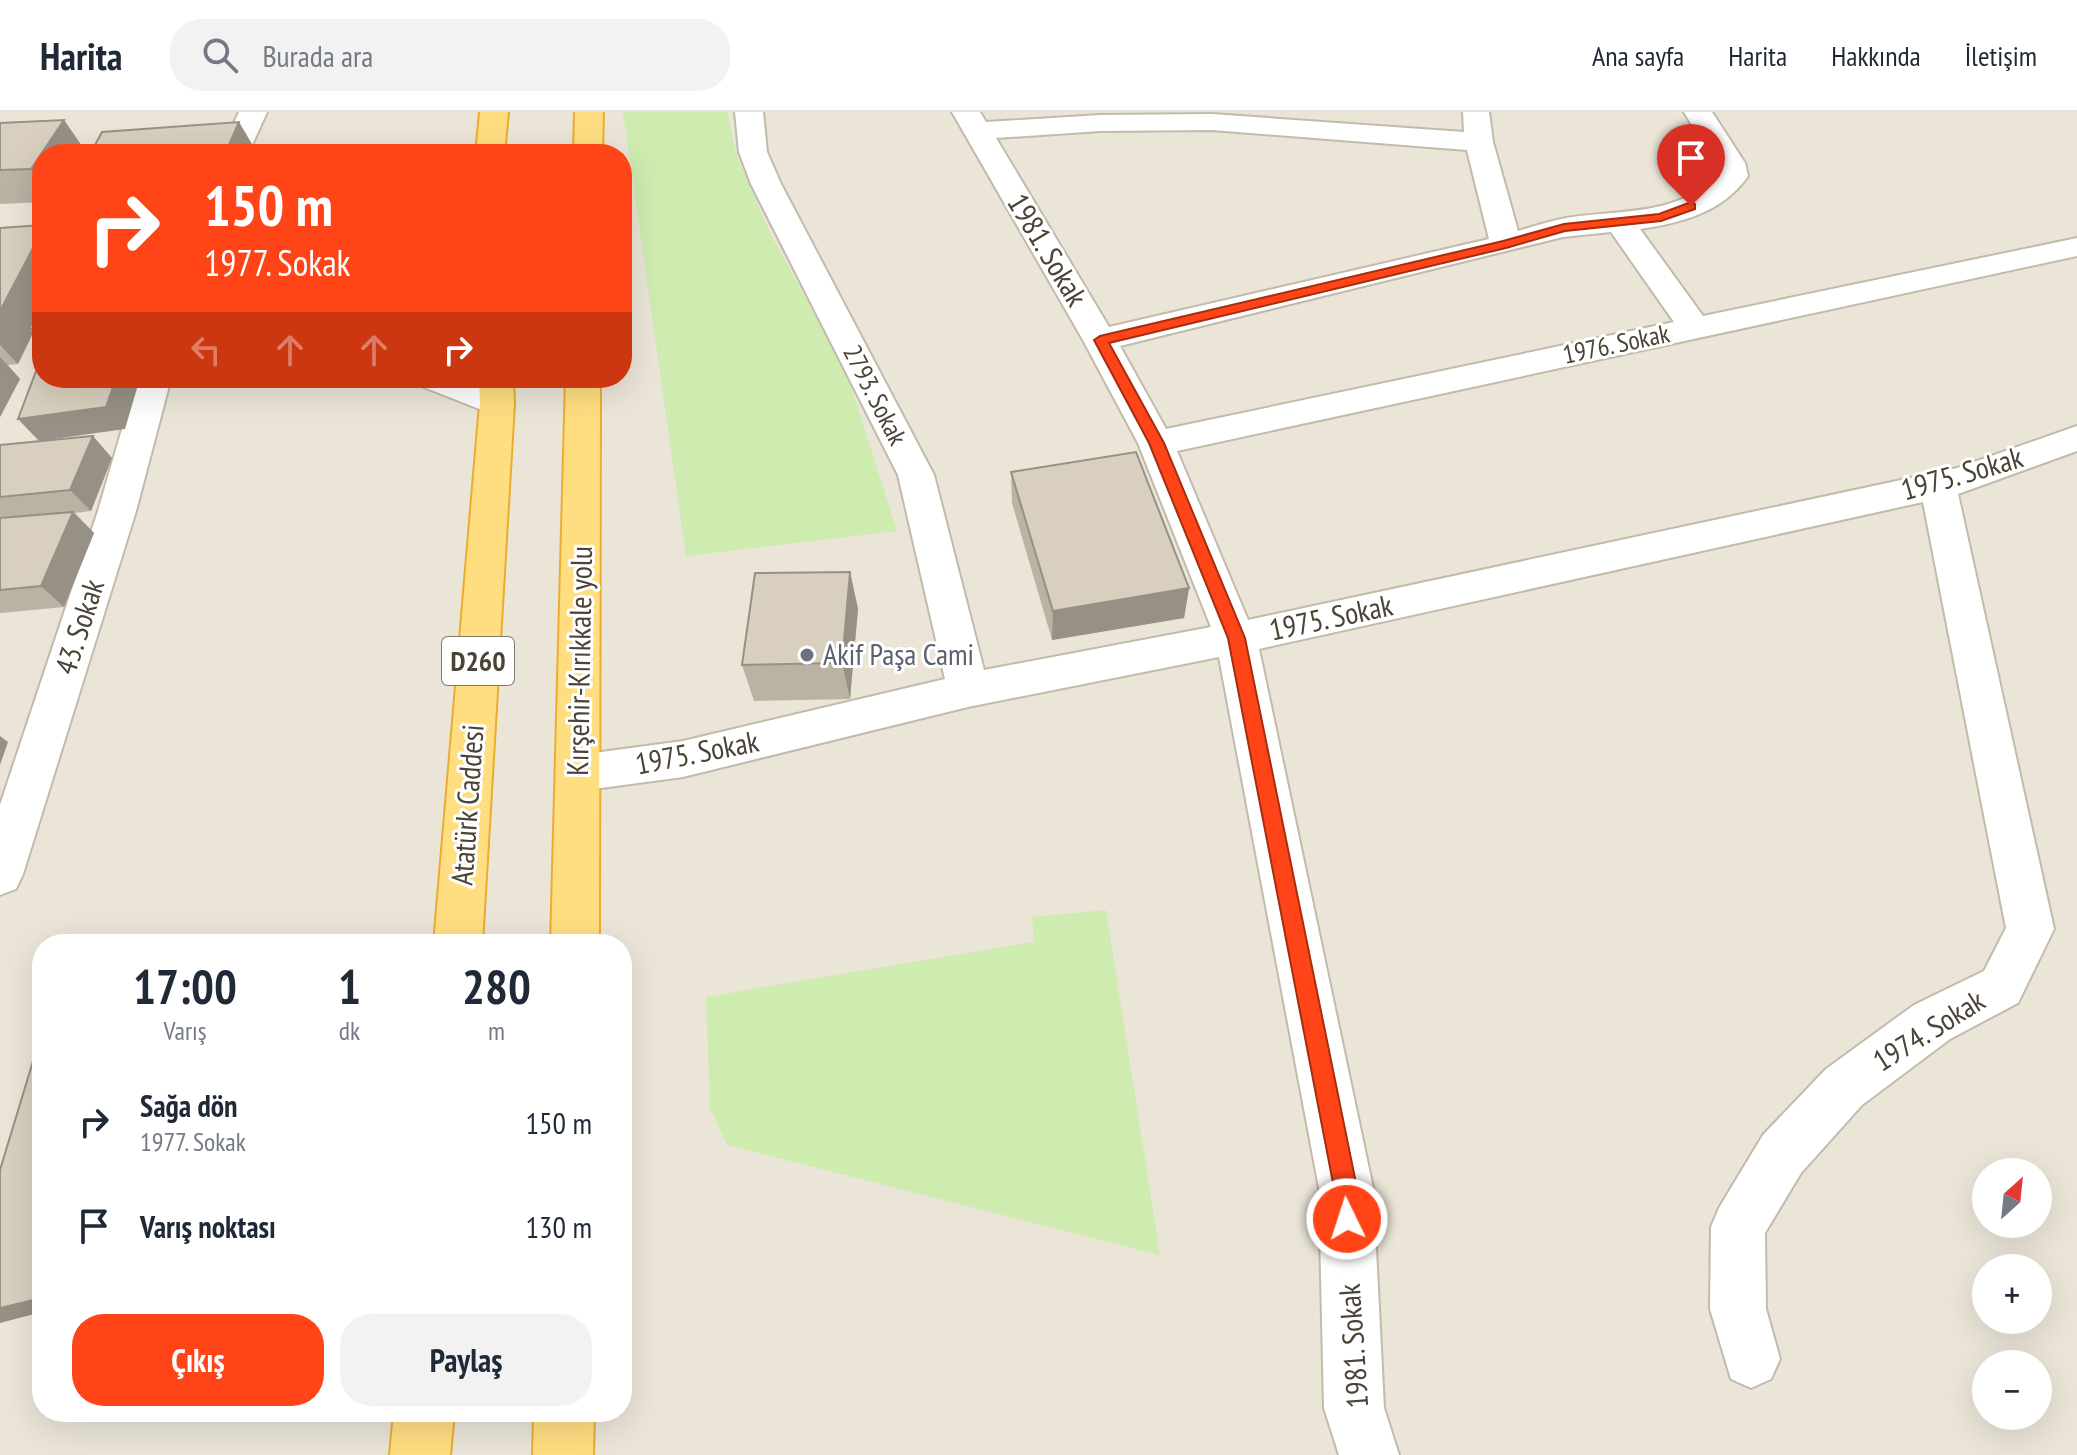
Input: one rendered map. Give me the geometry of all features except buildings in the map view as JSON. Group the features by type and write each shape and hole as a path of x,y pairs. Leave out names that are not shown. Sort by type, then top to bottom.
{"highway":[{"path":"491,144 494,112"},
{"path":"588,144 589,112"},
{"name":"Kırşehir-Kırıkkale yolu","path":"575,934 583,388"},
{"name":"Atatürk Caddesi","path":"459,934 497,391"},
{"path":"420,1455 423,1422"},
{"path":"563,1455 564,1422"}],"street":[{"path":"239,144 253,112"},
{"name":"2793. Sokak","path":"749,112 753,152 766,184 916,475 968,690"},
{"path":"1475,112 1479,142 1506,244"},
{"path":"1100,340 1564,228 1661,218 1710,198 1725,187 1733,176 1730,163 1698,112"},
{"path":"971,122 1212,122 1479,142"},
{"name":"1981. Sokak","path":"971,122 1100,340 1156,443 1236,638 1346,1188 1354,1408 1369,1455"},
{"path":"1621,224 1694,327"},
{"name":"1976. Sokak","path":"1156,443 2077,247"},
{"name":"43. Sokak","path":"0,874 117,511 151,388"},
{"name":"1975. Sokak","path":"579,773 683,759 968,690 1236,638 1963,480 2077,438"},
{"name":"1974. Sokak","path":"1751,1359 1738,1309 1738,1227 1782,1154 1844,1087 1932,1022 2001,987 2030,929 1938,485"}],"shaded area":[{"path":"0,112 2077,112 2077,1455 0,1455"}],"green space":[{"path":"623,112 727,112 737,156 770,233 846,371 897,531 686,556 632,175 632,144 628,144"},
{"path":"1106,910 1160,1255 727,1145 710,1108 706,997 1034,942 1032,917"}],"place":[{"name":"Akif Paşa Cami","path":"807,655"}],"route":[{"path":"1347,1219 1346,1188 1236,638 1156,443 1100,340 1564,228 1661,218 1691,206"}]}
